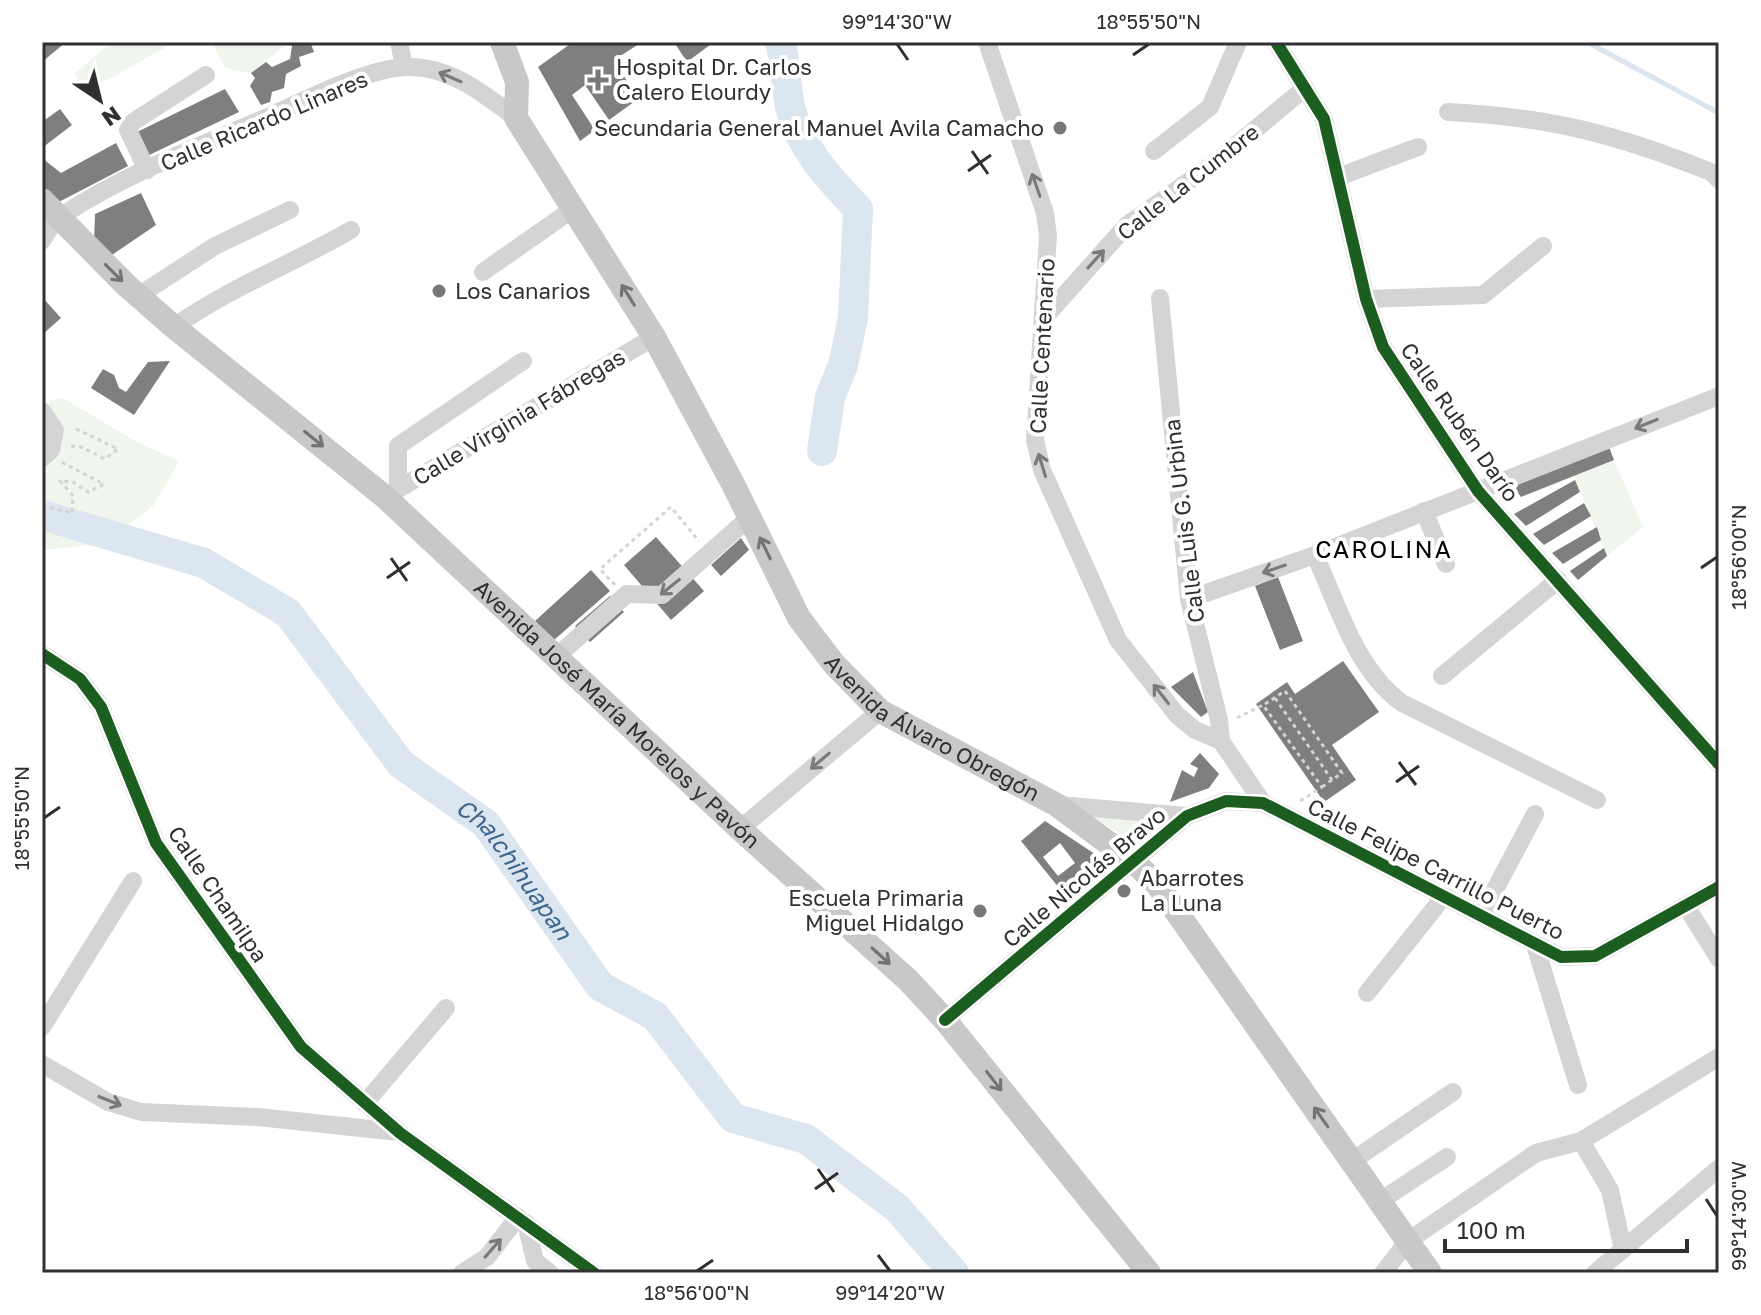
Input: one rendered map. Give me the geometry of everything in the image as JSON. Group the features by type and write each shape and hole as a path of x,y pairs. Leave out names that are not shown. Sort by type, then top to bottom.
{"main road":[{"path":"502,42 517,82 516,118"},
{"name":"Avenida Álvaro Obregón","path":"516,118 654,337 750,517 799,618 834,664 880,711 1057,805 1134,862 1157,884 1430,1273"},
{"name":"Avenida José María Morelos y Pavón","path":"50,209 174,327 391,493 740,829 908,980 945,1020 1149,1273"}],"street":[{"path":"399,42 404,66"},
{"name":"Calle Centenario","path":"987,42 1045,213 1048,236 1035,440 1042,470 1118,640 1177,715 1195,730 1221,741"},
{"path":"1154,151 1210,107 1238,42"},
{"name":"Calle Rubén Darío","path":"1276,42 1324,119 1366,299 1383,347 1478,491 1719,764"},
{"name":"Calle Ricardo Linares","path":"50,209 147,170 336,86 404,66 430,68 456,78 485,94 516,118"},
{"path":"147,170 128,130 133,122 206,75"},
{"name":"Calle La Cumbre","path":"1044,318 1127,225 1216,162 1305,88"},
{"path":"1448,112 1550,121 1632,140 1715,176"},
{"path":"1338,177 1418,147"},
{"path":"42,241 50,209"},
{"path":"483,272 573,209"},
{"path":"138,296 215,246 290,210"},
{"path":"174,327 215,298 293,263 351,230"},
{"path":"1366,299 1483,295 1543,246"},
{"name":"Calle Luis G. Urbina","path":"1160,298 1189,599 1219,720 1221,741"},
{"name":"Calle Virginia Fábregas","path":"391,493 654,337"},
{"path":"391,493 398,446 523,361"},
{"path":"1189,599 1315,555 1719,396"},
{"path":"44,414 55,430 48,458"},
{"path":"1424,511 1446,564"},
{"path":"557,656 627,594 662,595 750,517"},
{"path":"1315,555 1356,647 1379,687 1402,703 1597,800"},
{"path":"1442,676 1558,580"},
{"name":"Calle Chamilpa","path":"42,654 80,679 101,707 156,843 283,1024 322,1067 400,1133 594,1273"},
{"path":"740,829 880,711"},
{"path":"1221,741 1263,803"},
{"path":"1226,801 1238,763"},
{"name":"Calle Nicolás Bravo","path":"945,1020 1187,816 1226,801 1263,803"},
{"name":"Calle Felipe Carrillo Puerto","path":"1263,803 1561,957 1595,956 1719,887"},
{"path":"1057,805 1187,816"},
{"path":"1482,914 1535,814"},
{"path":"42,1027 133,881"},
{"path":"1367,993 1445,895"},
{"path":"1686,906 1719,959"},
{"path":"1535,945 1578,1085"},
{"path":"365,1103 446,1008"},
{"path":"1383,1273 1408,1241 1536,1153 1581,1141 1719,1057"},
{"path":"42,1064 108,1102 141,1112 258,1117 400,1133"},
{"path":"1352,1161 1453,1092"},
{"path":"1581,1141 1610,1190 1623,1250"},
{"path":"1380,1201 1447,1157"},
{"path":"1595,1273 1719,1168"},
{"path":"462,1273 487,1257 522,1220 535,1261 550,1273"}],"path":[{"path":"44,414 118,449 105,459 81,447 62,445"},
{"path":"42,506 72,513 73,496 60,481 73,482 88,492 104,484 48,458"},
{"path":"610,596 617,588 600,569 671,507 709,553"},
{"path":"1230,722 1285,691 1342,773 1295,804"},
{"path":"1274,698 1332,780"},
{"path":"1263,705 1322,787"}],"shaded area":[{"path":"112,42 175,42 86,92 74,74"},
{"path":"212,42 288,43 251,73 225,68"},
{"path":"63,398 135,441 179,461 153,506 101,544 42,550 42,433 48,426 50,400"},
{"path":"1614,460 1643,527 1607,556 1574,476"},
{"path":"1089,815 1161,820 1134,842"}],"building":[{"path":"42,42 66,42 42,62"},
{"path":"286,42 316,42 311,44 314,52 299,57 301,66 286,74 284,88 272,92 270,102 261,105 250,86 255,78 251,73 266,62 272,67 290,59 292,46"},
{"path":"573,42 642,42 614,60 638,99 609,120 585,85 572,95 595,130 580,141 538,67"},
{"path":"674,42 714,42 687,62"},
{"path":"225,89 239,112 145,157 133,134"},
{"path":"60,109 72,125 42,148 42,122"},
{"path":"116,143 128,166 57,203 42,187 42,158 61,173"},
{"path":"141,193 156,225 106,259 94,242 95,214"},
{"path":"42,297 61,318 42,335"},
{"path":"170,361 134,415 91,388 103,369 114,375 119,388 126,392 148,362"},
{"path":"1609,447 1614,460 1521,497 1512,485"},
{"path":"1575,480 1580,492 1526,526 1514,514"},
{"path":"1584,503 1591,516 1544,545 1533,534"},
{"path":"1597,527 1601,540 1563,564 1552,553"},
{"path":"656,537 704,591 671,620 624,565"},
{"path":"741,538 749,550 721,576 711,565"},
{"path":"1604,548 1607,556 1578,580 1570,571"},
{"path":"591,570 610,591 554,640 535,621"},
{"path":"1278,577 1303,641 1280,650 1255,586"},
{"path":"610,596 624,612 590,642 575,626"},
{"path":"1343,661 1379,712 1332,745 1356,780 1324,802 1256,704 1287,682 1295,694"},
{"path":"1193,672 1208,712 1201,717 1171,687"},
{"path":"1200,753 1219,774 1209,788 1170,802 1182,770 1194,777 1198,768 1190,764"},
{"path":"1045,821 1104,860 1064,894 1021,841","holes":["1060,843 1075,863 1058,876 1043,857"]}],"waterway":[{"path":"780,42 789,102 802,139 818,164 858,209 853,318 843,365 830,397 822,451"},
{"path":"1587,42 1719,113"},
{"name":"Chalchihuapan","path":"42,515 204,563 288,613 401,764 486,824 600,986 655,1016 733,1118 806,1139 897,1208 954,1273"}],"cycle path":[{"path":"1276,42 1324,119 1366,299 1383,347 1478,491 1719,764"},
{"path":"42,654 80,679 101,707 156,843 301,1047 400,1133 594,1273"},
{"path":"945,1020 1187,816 1226,801 1263,803 1561,957 1595,956 1719,887"}],"place":[{"name":"Hospital Dr. Carlos Calero Elourdy","path":"598,80"},
{"name":"Secundaria General Manuel Avila Camacho","path":"1060,128"},
{"name":"Los Canarios","path":"439,291"},
{"name":"Abarrotes La Luna","path":"1124,891"},
{"name":"Escuela Primaria Miguel Hidalgo","path":"980,911"}],"district":[{"name":"CAROLINA","path":"1384,550"}]}
